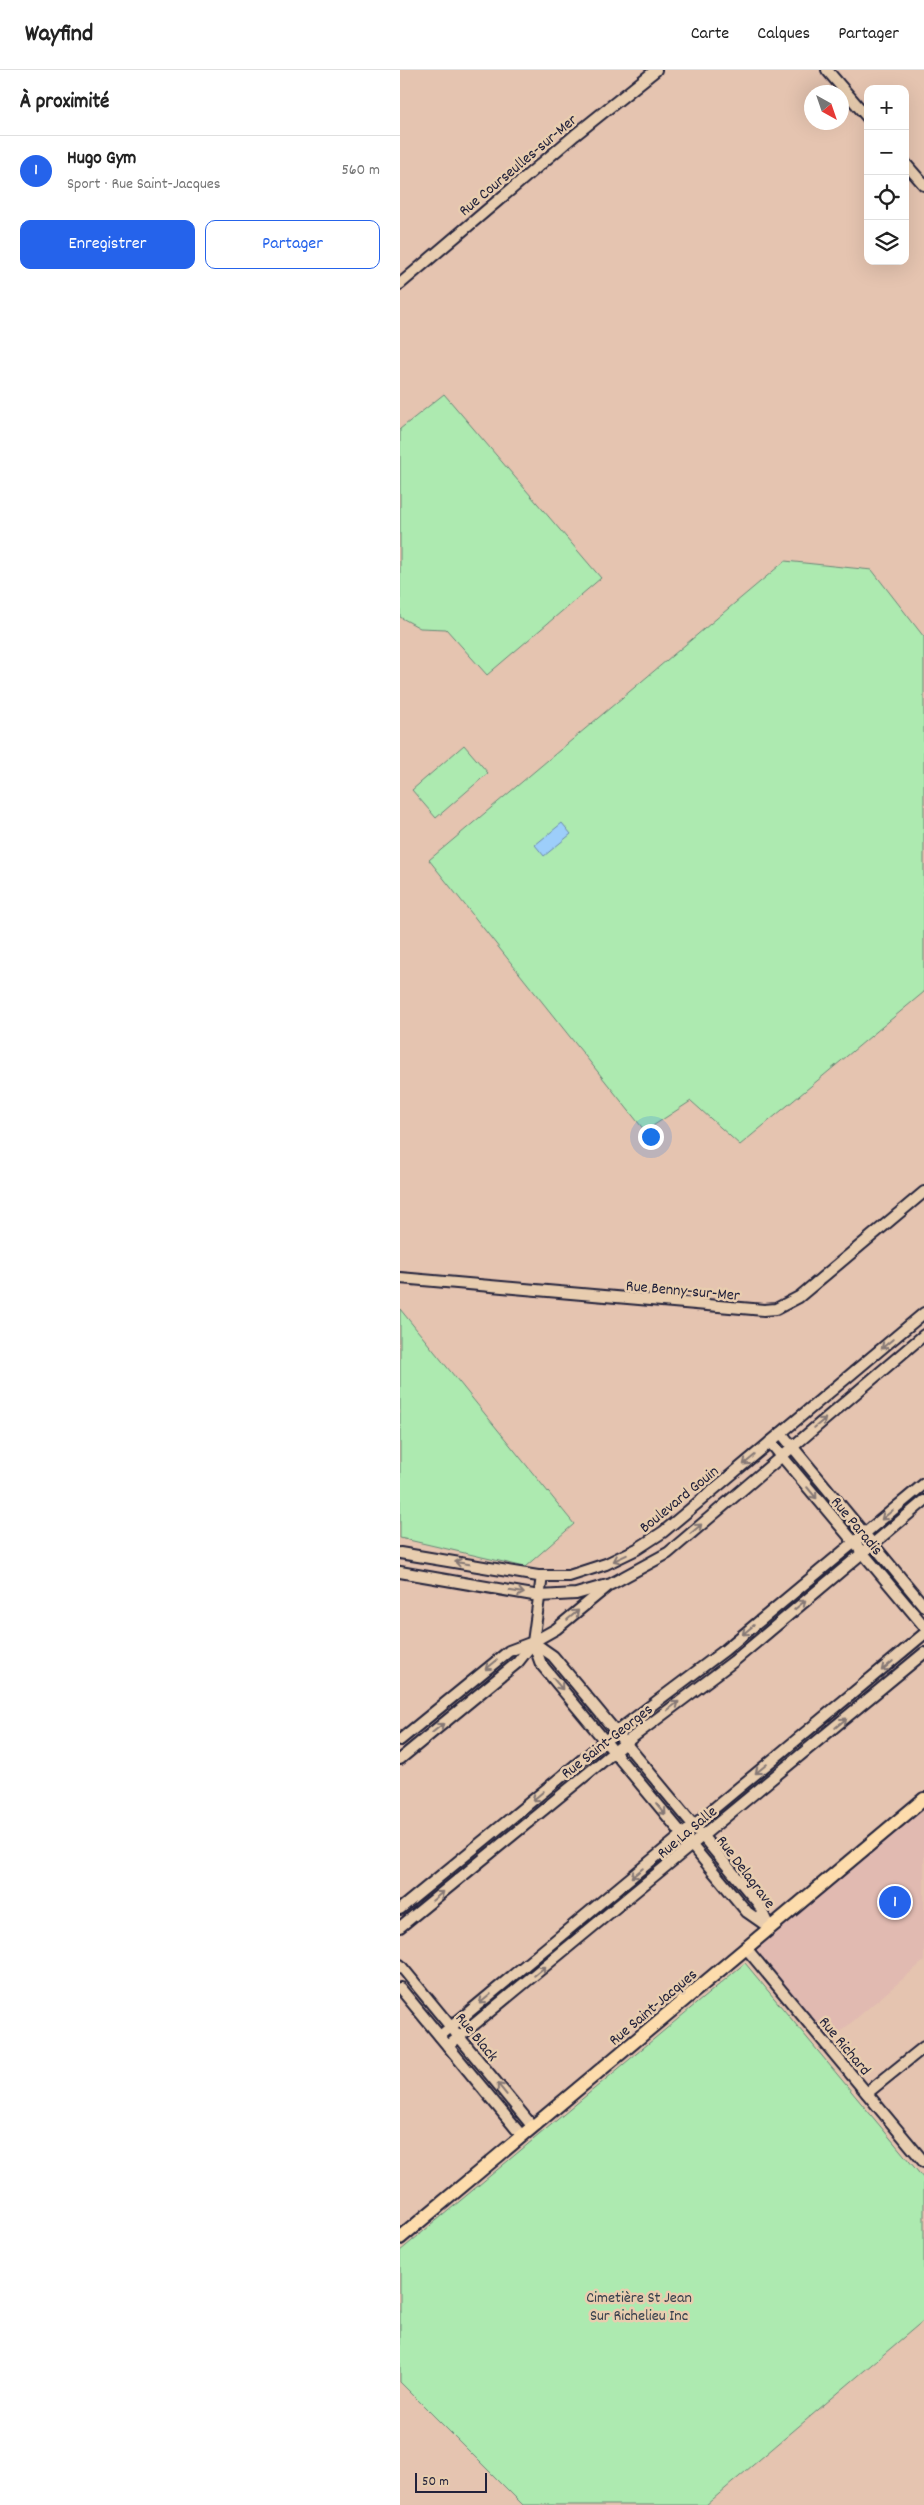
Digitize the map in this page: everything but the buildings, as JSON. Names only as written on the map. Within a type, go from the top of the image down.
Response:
[{"type":"main road","name":"Rue Saint-Jacques","points":[[400,2238],[924,1799]]},
{"type":"street","name":"Rue Courseulles-sur-Mer","points":[[400,284],[574,135],[656,70]]},
{"type":"street","points":[[827,70],[864,113]]},
{"type":"street","points":[[909,168],[924,185]]},
{"type":"street","name":"Rue Benny-sur-Mer","points":[[400,1278],[764,1310],[776,1309],[799,1297],[924,1192]]},
{"type":"street","name":"Boulevard Gouin","points":[[401,1554],[542,1576],[569,1576],[606,1564],[637,1549],[663,1532],[924,1313]]},
{"type":"street","name":"Boulevard Gouin","points":[[402,1574],[539,1596],[576,1594],[611,1584],[668,1553],[924,1334]]},
{"type":"street","name":"Rue Paradis","points":[[781,1433],[924,1606]]},
{"type":"street","name":"Rue Paradis","points":[[770,1442],[924,1626]]},
{"type":"street","name":"Rue Saint-Georges","points":[[400,1909],[616,1732],[725,1650],[924,1484]]},
{"type":"street","name":"Rue Saint-Georges","points":[[400,1927],[625,1743],[734,1661],[924,1501]]},
{"type":"street","points":[[663,1532],[675,1546]]},
{"type":"street","points":[[402,1574],[424,1557]]},
{"type":"street","name":"Rue Delagrave","points":[[542,1576],[533,1642],[541,1664],[746,1912],[770,1928]]},
{"type":"street","points":[[414,1747],[402,1738],[509,1651],[533,1642],[556,1629],[611,1584]]},
{"type":"street","name":"Rue La Salle","points":[[440,2036],[924,1634]]},
{"type":"street","points":[[400,1759],[518,1662],[533,1642]]},
{"type":"street","name":"Rue Delagrave","points":[[533,1642],[553,1656],[758,1903],[770,1928]]},
{"type":"street","points":[[725,1650],[734,1661]]},
{"type":"street","name":"Rue La Salle","points":[[448,2046],[924,1653]]},
{"type":"street","points":[[810,1730],[819,1741]]},
{"type":"street","points":[[492,1835],[500,1845]]},
{"type":"street","points":[[564,1932],[573,1944]]},
{"type":"street","name":"Rue Richard","points":[[746,1948],[924,2162]]},
{"type":"street","name":"Rue Black","points":[[400,1965],[533,2126]]},
{"type":"street","points":[[500,1986],[510,1996]]},
{"type":"street","name":"Rue Black","points":[[400,1988],[522,2136]]},
{"type":"street","points":[[867,2093],[924,2047]]},
{"type":"shaded area","points":[[924,1799],[924,1961],[826,2044],[746,1948]]},
{"type":"green space","points":[[444,394],[601,578],[487,675],[446,629],[420,628],[400,617],[400,429]]},
{"type":"green space","points":[[785,561],[872,570],[924,637],[924,992],[740,1145],[691,1101],[645,1131],[429,860]]},
{"type":"green space","points":[[464,745],[488,773],[436,818],[412,790]]},
{"type":"green space","points":[[400,1309],[574,1524],[525,1567],[400,1538]]},
{"type":"green space","name":"Cimetière St Jean Sur Richelieu Inc","points":[[745,1963],[924,2179],[924,2320],[706,2505],[523,2505],[400,2382],[400,2251]]},
{"type":"water","points":[[562,823],[571,834],[544,856],[535,845]]},
{"type":"place","name":"Hugo Gym","points":[[895,1902]]}]
